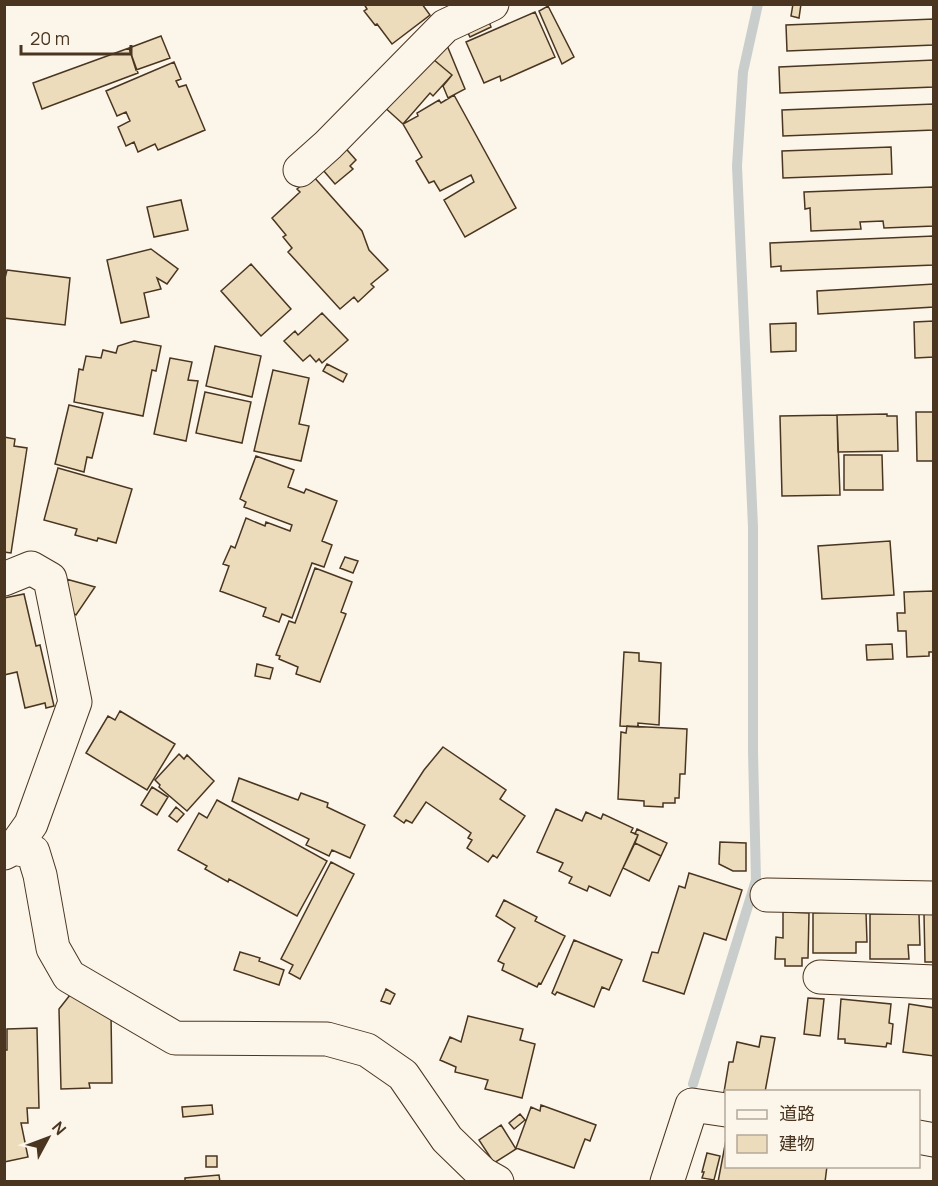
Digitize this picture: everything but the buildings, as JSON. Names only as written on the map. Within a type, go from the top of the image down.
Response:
[{"type":"street","points":[[300,170],[328,145],[445,26],[492,4]]},
{"type":"street","points":[[4,579],[30,568],[50,579],[75,702],[31,824],[9,850]]},
{"type":"street","points":[[9,850],[33,852],[40,875],[53,948],[69,976],[175,1038],[327,1038],[367,1050],[404,1075],[447,1139],[483,1174],[496,1182]]},
{"type":"street","points":[[767,895],[933,898]]},
{"type":"street","points":[[820,977],[933,982]]},
{"type":"street","points":[[668,1182],[692,1105],[725,1110]]},
{"type":"waterway","points":[[693,1084],[756,880],[753,752],[753,527],[737,166],[743,72],[758,4]]}]
